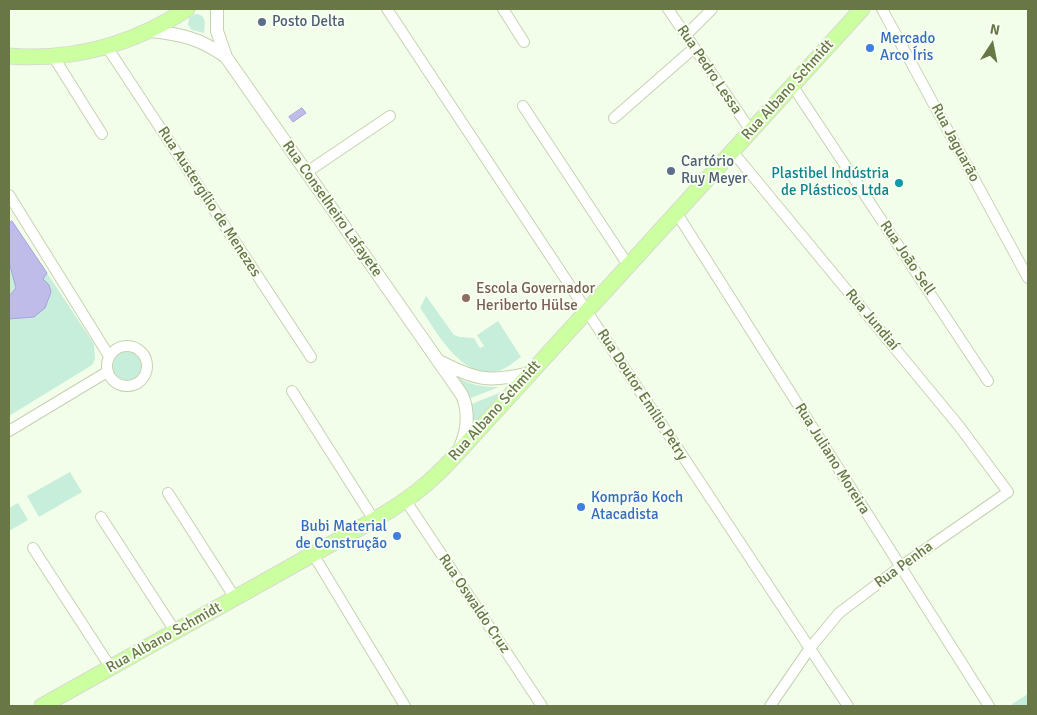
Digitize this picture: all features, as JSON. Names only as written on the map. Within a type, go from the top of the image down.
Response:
[{"type":"main road","points":[[9,56],[53,56],[107,47],[150,31],[187,9]]},
{"type":"main road","name":"Rua Albano Schmidt","points":[[42,706],[60,700],[175,631],[406,502],[429,483],[862,9]]},
{"type":"street","name":"Rua Conselheiro Lafayete","points":[[217,9],[217,31],[226,57],[457,386],[465,403],[467,416],[467,431],[459,451]]},
{"type":"street","name":"Rua Doutor Emílio Petry","points":[[387,9],[848,706]]},
{"type":"street","points":[[504,9],[524,42]]},
{"type":"street","name":"Rua Pedro Lessa","points":[[668,9],[751,131]]},
{"type":"street","points":[[686,36],[712,9]]},
{"type":"street","name":"Rua Jaguarão","points":[[882,9],[1028,278]]},
{"type":"street","name":"Rua Conselheiro Lafayete","points":[[150,31],[191,37],[214,48],[226,57]]},
{"type":"street","name":"Rua Austergílio de Menezes","points":[[107,47],[311,357]]},
{"type":"street","points":[[614,118],[694,48]]},
{"type":"street","points":[[53,56],[102,134]]},
{"type":"street","name":"Rua João Sell","points":[[792,86],[988,381]]},
{"type":"street","points":[[523,106],[628,265]]},
{"type":"street","points":[[307,172],[390,116]]},
{"type":"street","name":"Rua Jundiaí","points":[[732,151],[953,419],[1008,492]]},
{"type":"street","points":[[9,195],[109,356]]},
{"type":"street","name":"Rua Juliano Moreira","points":[[676,212],[989,706]]},
{"type":"street","points":[[120,347],[134,347],[144,356],[147,362],[145,376],[141,382],[128,387],[115,383],[107,372],[106,366],[109,356],[120,347]]},
{"type":"street","name":"Rua Conselheiro Lafayete","points":[[439,361],[463,374],[482,379],[503,379],[530,373]]},
{"type":"street","points":[[9,431],[107,372]]},
{"type":"street","points":[[292,391],[374,520]]},
{"type":"street","name":"Rua Penha","points":[[770,706],[810,648],[839,614],[900,567],[1008,492]]},
{"type":"street","points":[[168,493],[235,598]]},
{"type":"street","name":"Rua Oswaldo Cruz","points":[[406,502],[542,706]]},
{"type":"street","points":[[101,517],[175,631]]},
{"type":"street","points":[[33,548],[111,668]]},
{"type":"street","points":[[313,554],[405,706]]},
{"type":"green space","points":[[199,14],[203,18],[205,23],[204,33],[192,30],[188,25],[189,18]]},
{"type":"green space","points":[[9,262],[16,288],[9,296]]},
{"type":"green space","points":[[47,273],[94,344],[95,359],[92,365],[9,416],[9,319],[34,317],[49,285],[42,279]]},
{"type":"green space","points":[[426,296],[454,335],[474,338],[480,348],[484,346],[477,335],[498,321],[521,357],[498,371],[485,372],[473,368],[462,361],[442,341],[420,308]]},
{"type":"green space","points":[[127,350],[134,351],[139,355],[143,360],[143,374],[139,379],[134,383],[127,384],[120,383],[115,379],[111,374],[110,367],[111,360],[115,355],[120,351]]},
{"type":"green space","points":[[454,375],[475,385],[499,387],[468,399]]},
{"type":"green space","points":[[506,391],[471,431],[469,405]]},
{"type":"green space","points":[[70,472],[82,492],[39,517],[27,496]]},
{"type":"green space","points":[[18,503],[28,520],[9,531],[9,508]]},
{"type":"green space","points":[[1028,694],[1028,706],[1013,706],[1012,704]]},
{"type":"water","points":[[302,108],[306,113],[293,122],[289,117]]},
{"type":"water","points":[[12,221],[47,273],[43,279],[49,285],[51,292],[45,308],[34,317],[9,319],[9,296],[16,288],[9,262],[9,223]]},
{"type":"place","name":"Posto Delta","points":[[262,22]]},
{"type":"place","name":"Mercado Arco Íris","points":[[870,48]]},
{"type":"place","name":"Cartório Ruy Meyer","points":[[671,171]]},
{"type":"place","name":"Plastibel Indústria de Plásticos Ltda","points":[[899,183]]},
{"type":"place","name":"Escola Governador Heriberto Hülse","points":[[466,298]]},
{"type":"place","name":"Komprão Koch Atacadista","points":[[581,507]]},
{"type":"place","name":"Bubi Material de Construção","points":[[397,536]]}]
